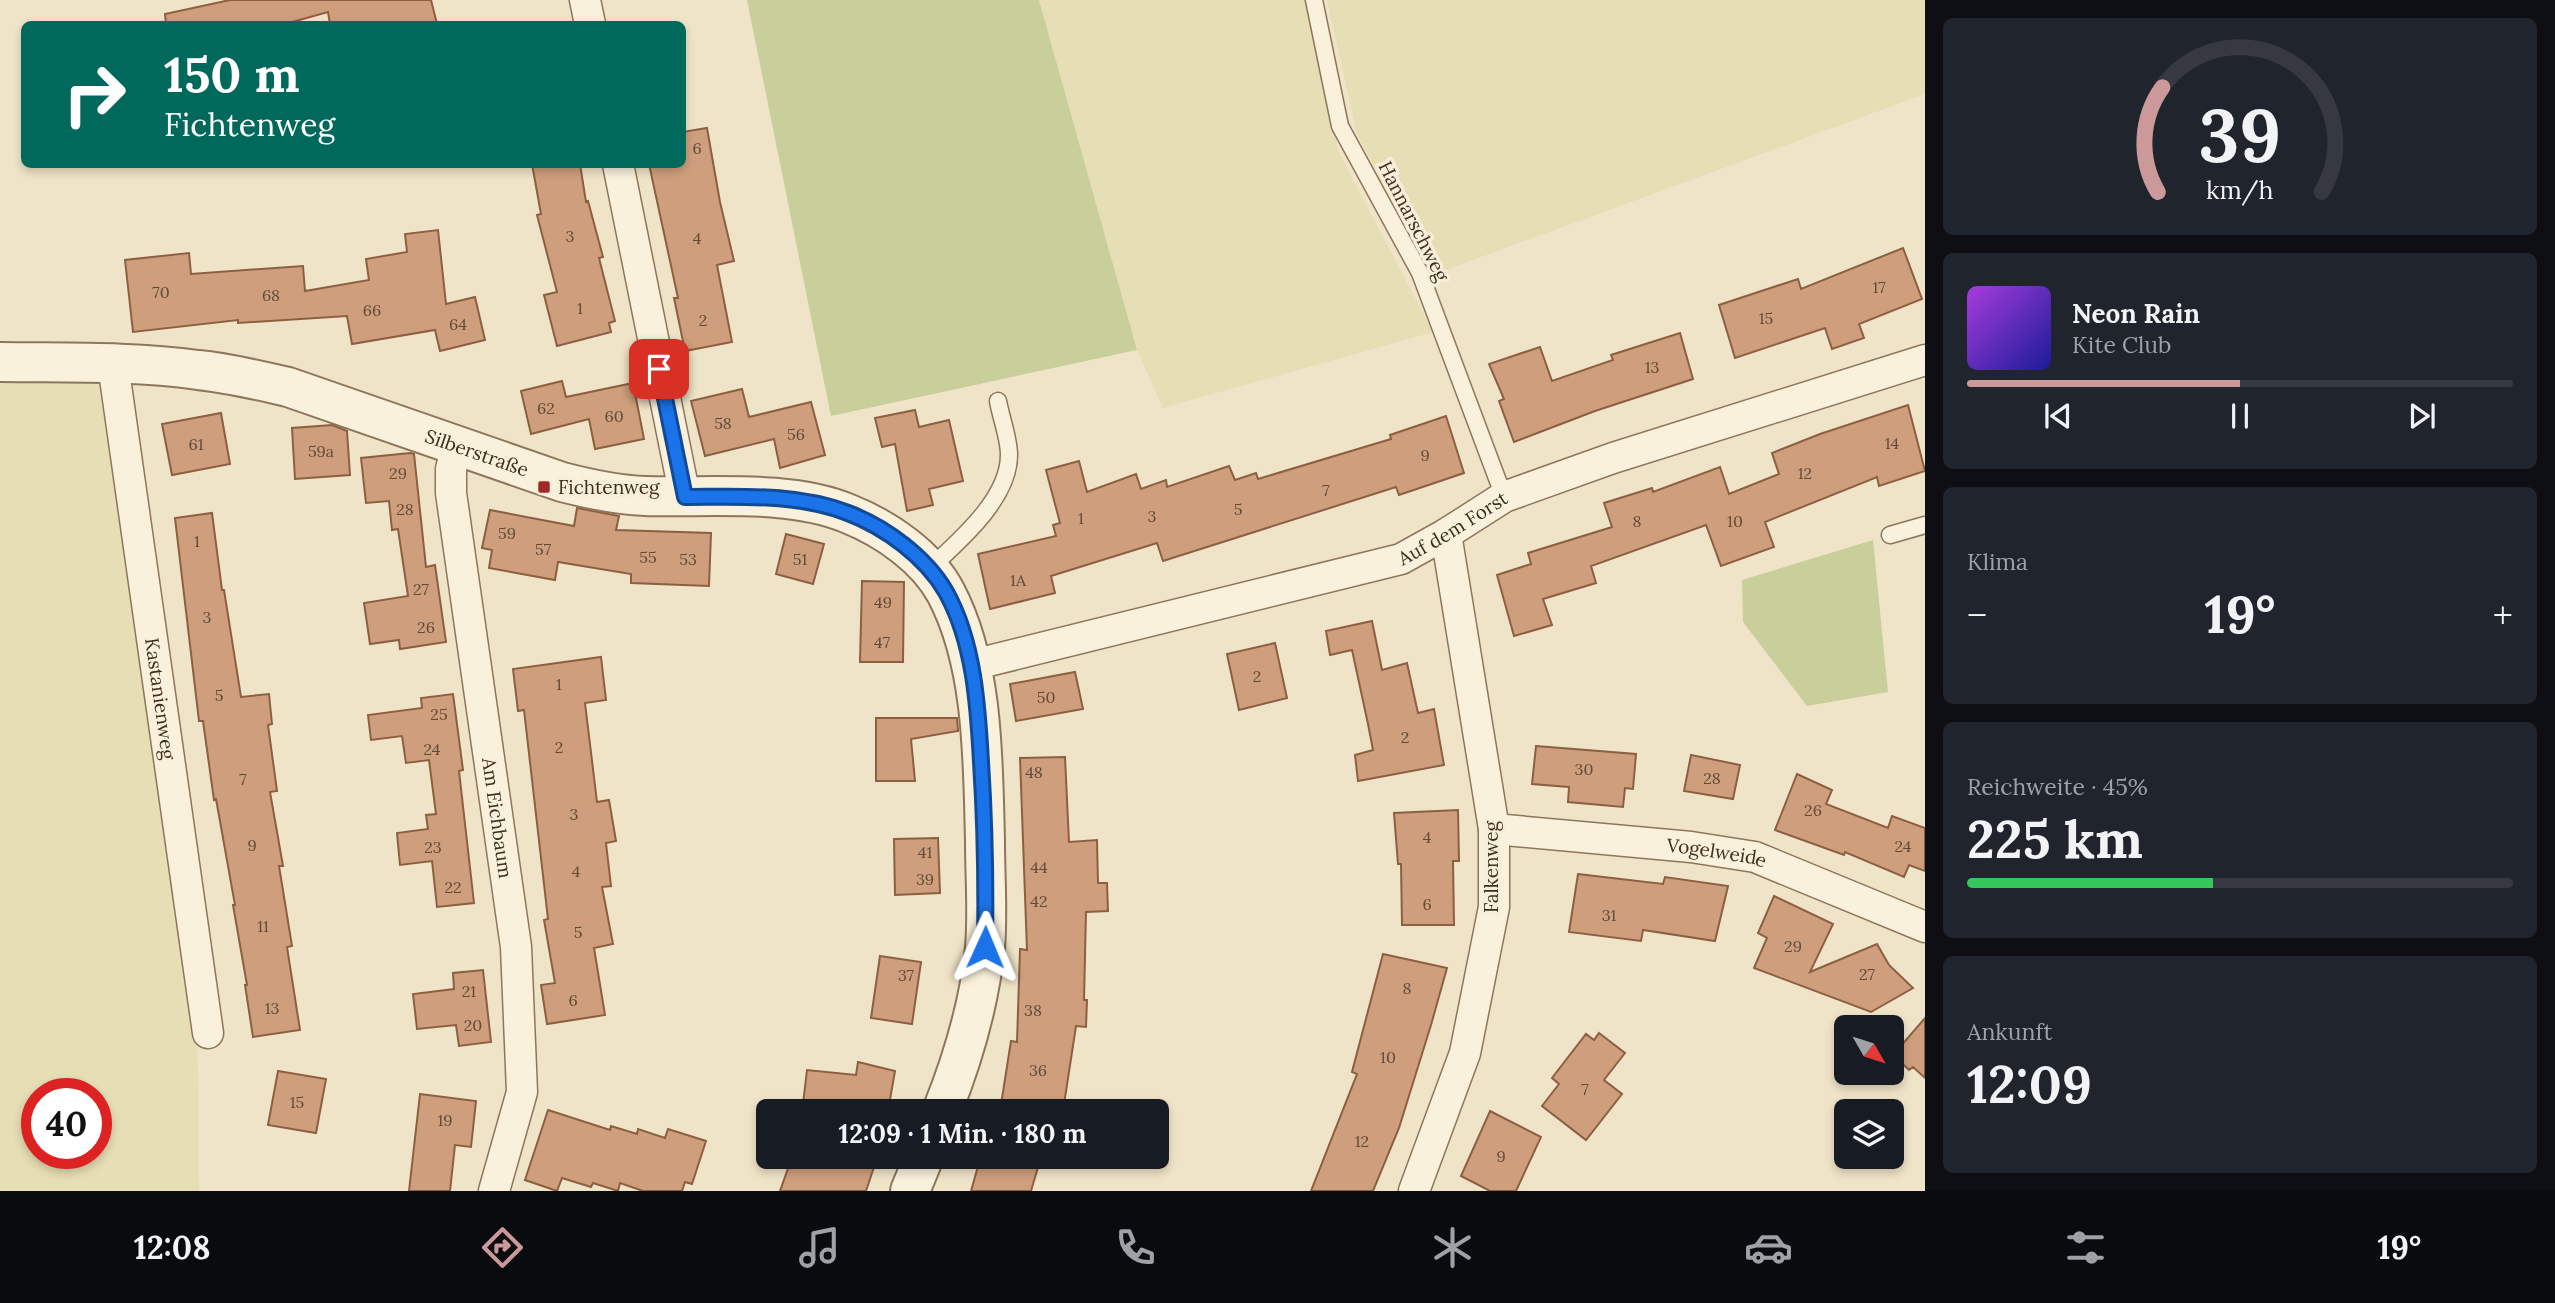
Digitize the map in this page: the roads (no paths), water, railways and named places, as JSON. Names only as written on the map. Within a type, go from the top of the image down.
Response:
[{"type":"street","points":[[585,0],[589,21]]},
{"type":"street","points":[[619,168],[685,497]]},
{"type":"street","name":"Auf dem Forst","points":[[972,665],[1401,559],[1504,497],[1613,457],[1925,360]]},
{"type":"street","name":"Silberstraße","points":[[0,362],[197,369],[288,387],[562,482],[598,491],[642,496],[780,499],[816,504],[848,513],[880,529],[929,569],[946,593],[972,665],[979,725],[984,799],[985,947],[966,1046],[946,1099]]},
{"type":"street","name":"Kastanienweg","points":[[113,364],[208,1034]]},
{"type":"street","name":"Am Eichbaum","points":[[457,444],[451,493],[516,947],[522,1092],[494,1191]]},
{"type":"street","name":"Falkenweg","points":[[1414,1191],[1465,1054],[1494,907],[1494,829],[1446,534]]},
{"type":"street","name":"Vogelweide","points":[[1494,829],[1691,847],[1755,857],[1925,927]]},
{"type":"street","points":[[910,1191],[919,1169]]},
{"type":"lane","name":"Hannarschweg","points":[[1314,0],[1340,126],[1420,273],[1504,497]]},
{"type":"lane","points":[[929,569],[976,525],[1001,488],[1009,455],[998,401]]},
{"type":"lane","points":[[1890,535],[1925,525]]},
{"type":"place","name":"Fichtenweg","points":[[544,487]]}]
